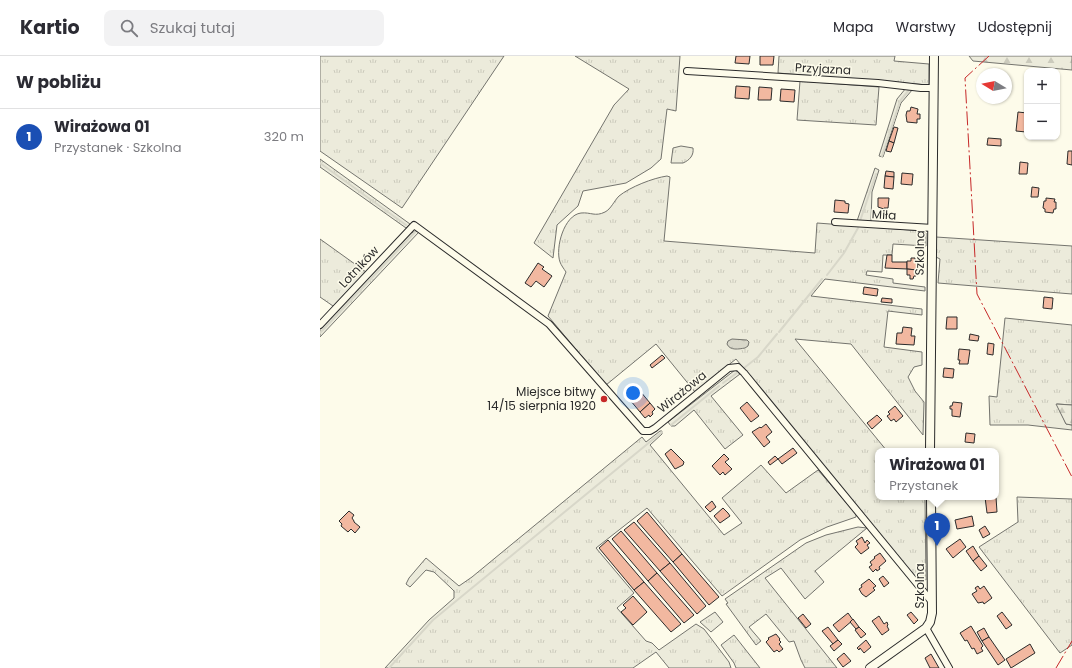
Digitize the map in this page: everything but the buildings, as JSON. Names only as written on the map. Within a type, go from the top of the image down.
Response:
[{"type":"street","name":"Szkolna","points":[[930,448],[934,56]]},
{"type":"street","name":"Przyjazna","points":[[687,71],[865,82],[934,88]]},
{"type":"street","name":"Miła","points":[[835,222],[932,228]]},
{"type":"street","name":"Lotników","points":[[320,325],[414,225]]},
{"type":"street","name":"Wirażowa","points":[[414,225],[549,324],[643,431],[650,431],[655,428],[729,368],[738,367],[932,602]]},
{"type":"street","name":"Szkolna","points":[[926,628],[930,622],[932,602],[931,500]]},
{"type":"street","points":[[870,668],[926,628],[949,668]]},
{"type":"green space","points":[[320,56],[504,56],[402,208],[320,151]]},
{"type":"green space","points":[[575,56],[680,56],[676,111],[667,109],[661,159],[651,168],[626,183],[583,191],[578,206],[557,225],[553,258],[534,243],[614,105],[629,89]]},
{"type":"green space","points":[[779,56],[895,56],[894,61],[929,64],[929,85],[778,73]]},
{"type":"green space","points":[[969,56],[1072,56],[1072,70],[1060,68],[973,61]]},
{"type":"green space","points":[[800,81],[879,87],[876,125],[797,120]]},
{"type":"green space","points":[[906,88],[913,89],[901,103],[883,157],[879,156],[897,99]]},
{"type":"green space","points":[[681,146],[693,148],[691,157],[683,163],[671,163],[673,148]]},
{"type":"green space","points":[[320,159],[410,224],[406,228],[320,167]]},
{"type":"green space","points":[[875,168],[879,170],[872,192],[871,221],[857,221]]},
{"type":"green space","points":[[661,177],[670,177],[664,241],[815,253],[817,223],[923,231],[926,233],[926,246],[893,244],[892,255],[883,255],[882,272],[867,271],[866,275],[893,279],[893,283],[925,287],[925,291],[825,279],[811,296],[922,309],[922,315],[888,311],[884,347],[922,352],[922,365],[914,367],[908,377],[915,391],[924,402],[923,435],[851,344],[795,339],[885,448],[875,448],[875,500],[925,500],[926,580],[916,579],[736,359],[695,392],[656,344],[606,385],[548,316],[566,272],[560,262],[559,249],[562,233],[570,220],[575,215],[581,213],[596,214],[605,212],[619,196],[629,189]]},
{"type":"green space","points":[[416,231],[419,232],[320,337],[320,328],[411,233]]},
{"type":"green space","points":[[936,237],[1072,246],[1072,294],[938,283],[940,259],[936,257]]},
{"type":"green space","points":[[320,239],[366,272],[333,306],[320,297]]},
{"type":"green space","points":[[1005,318],[1072,325],[1072,405],[1057,404],[1066,424],[1072,425],[1072,430],[1028,425],[990,425],[989,396],[997,397]]},
{"type":"green space","points":[[735,370],[740,374],[711,396],[743,435],[725,449],[694,410],[675,426],[671,426],[668,422]]},
{"type":"green space","points":[[1056,404],[1072,405],[1072,425],[1066,424]]},
{"type":"green space","points":[[662,431],[662,434],[650,445],[724,535],[742,523],[722,498],[761,465],[786,493],[818,470],[856,514],[856,517],[827,527],[800,540],[722,596],[647,508],[596,548],[634,593],[617,608],[646,641],[652,643],[659,650],[696,624],[704,629],[729,662],[731,668],[669,668],[656,652],[633,668],[385,668],[429,620],[454,598],[454,591],[434,572],[426,570],[410,587],[406,584],[409,578],[426,558],[459,586],[472,577],[642,437],[646,442]]},
{"type":"green space","points":[[1017,497],[1072,499],[1072,645],[1060,653],[979,547],[1018,522]]},
{"type":"green space","points":[[858,527],[867,528],[815,571],[824,582],[805,599],[781,568],[765,578],[837,668],[805,668],[794,641],[789,642],[766,614],[749,627],[761,641],[756,645],[726,604],[728,603],[725,599],[806,543],[826,535]]},
{"type":"green space","points":[[715,612],[723,622],[711,632],[700,622]]},
{"type":"green space","points":[[734,635],[760,668],[736,668],[721,645]]},
{"type":"water","points":[[732,339],[747,340],[749,342],[748,346],[740,349],[730,348],[727,344],[728,341]]},
{"type":"waterway","points":[[882,156],[900,101],[909,90]]},
{"type":"waterway","points":[[320,163],[406,225]]},
{"type":"waterway","points":[[860,221],[876,174]]},
{"type":"waterway","points":[[827,275],[844,253],[858,228]]},
{"type":"waterway","points":[[320,333],[415,232]]},
{"type":"waterway","points":[[779,332],[822,279]]},
{"type":"waterway","points":[[744,368],[758,357],[777,334]]},
{"type":"waterway","points":[[723,383],[738,372]]},
{"type":"waterway","points":[[671,425],[719,386]]},
{"type":"waterway","points":[[389,668],[433,620],[662,432]]},
{"type":"power","points":[[989,56],[965,78],[977,294],[1072,477]]},
{"type":"power","points":[[1056,668],[1072,641]]},
{"type":"place","name":"Miejsce bitwy 14/15 sierpnia 1920","points":[[604,399]]},
{"type":"place","name":"Wirażowa 01","points":[[937,546]]}]
